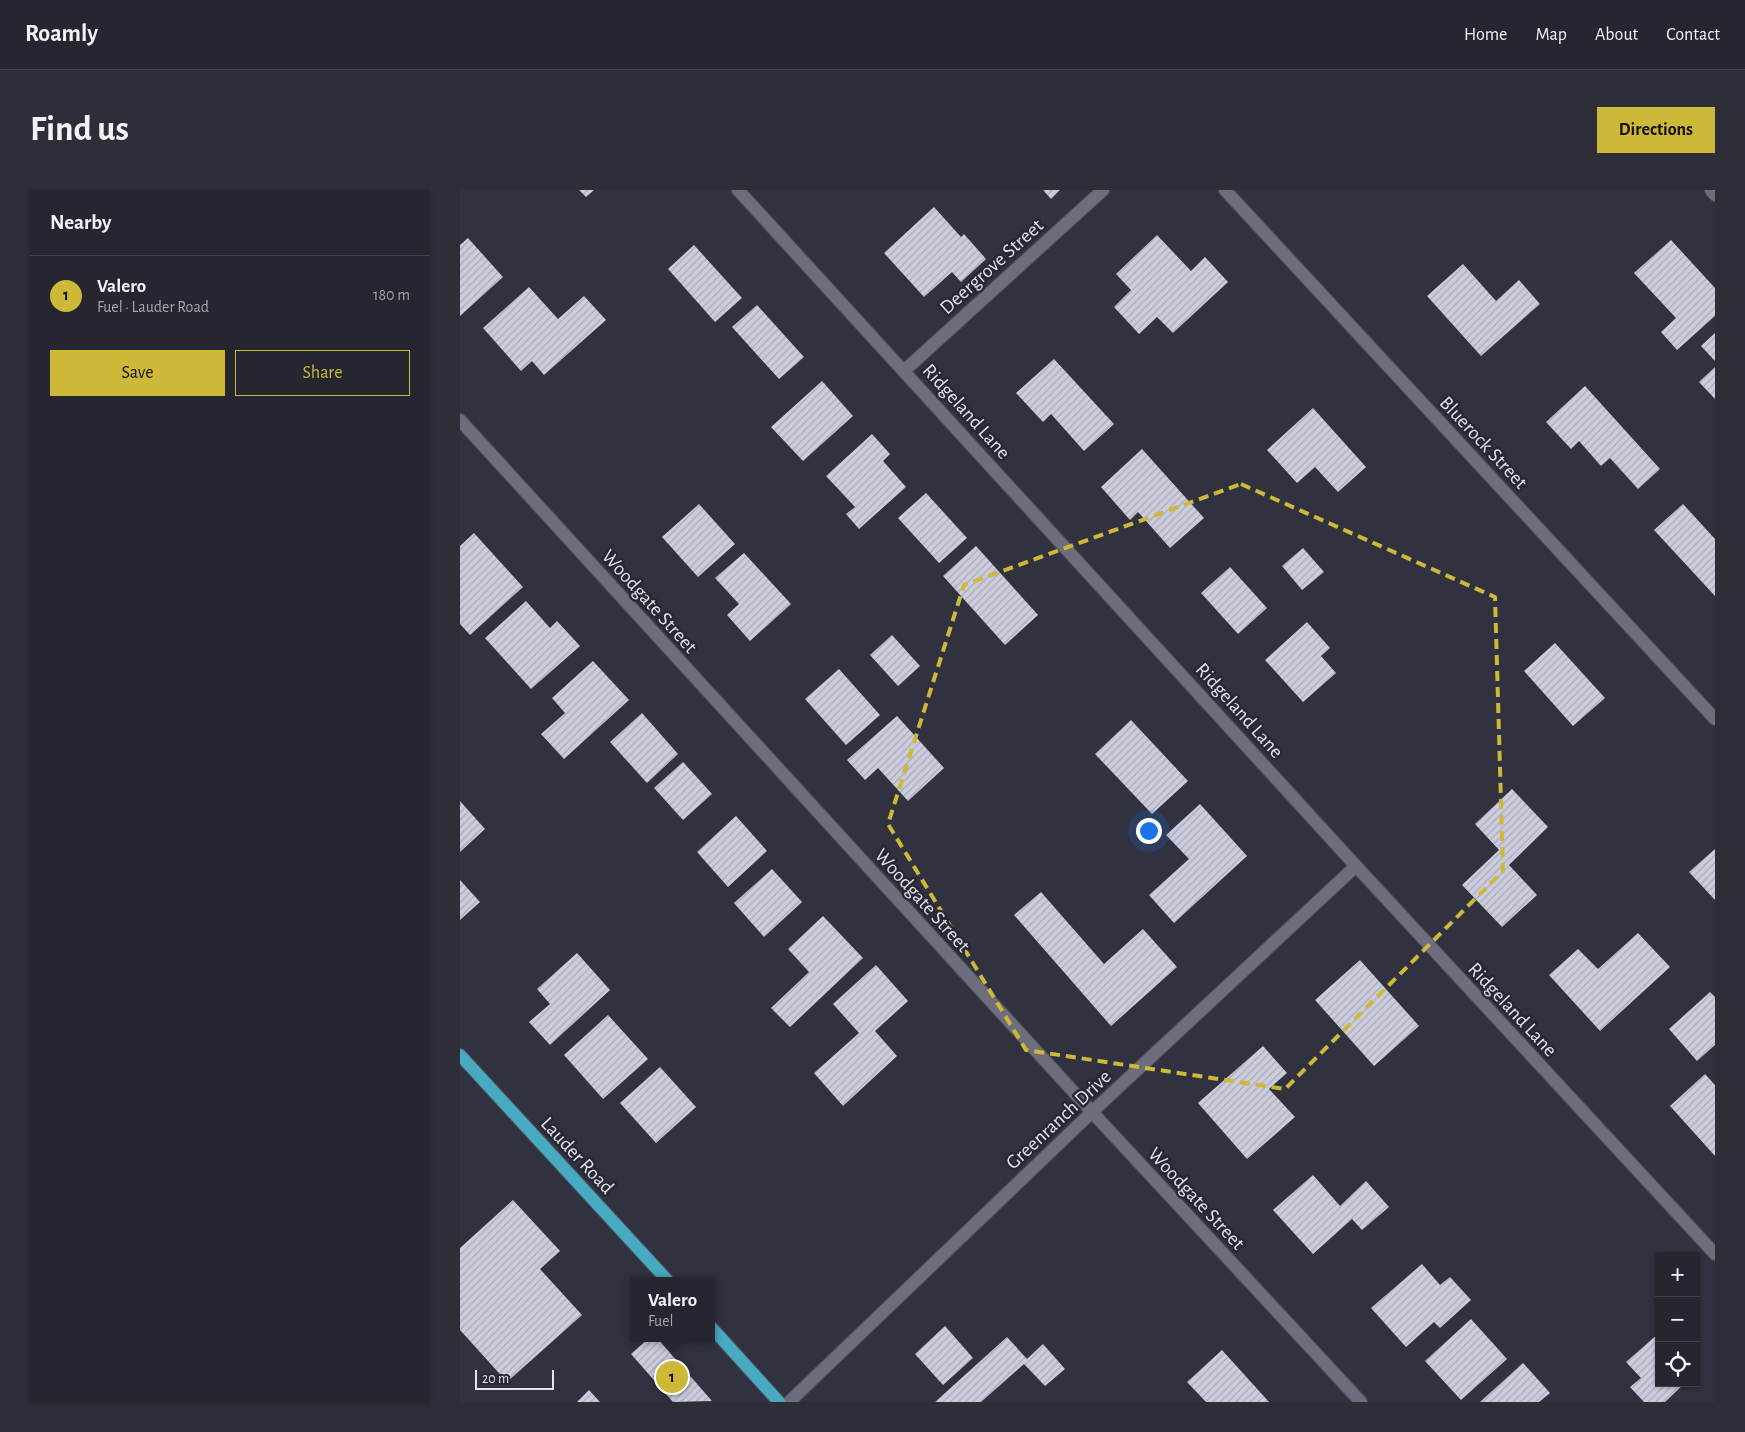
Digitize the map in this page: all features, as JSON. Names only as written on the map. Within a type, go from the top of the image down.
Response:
[{"type":"main road","name":"Lauder Road","points":[[460,1055],[664,1277]]},
{"type":"main road","points":[[715,1331],[779,1402]]},
{"type":"street","name":"Ridgeland Lane","points":[[738,190],[905,370],[1356,866],[1715,1254]]},
{"type":"street","name":"Deergrove Street","points":[[905,370],[1103,190]]},
{"type":"street","name":"Bluerock Street","points":[[1225,190],[1715,719]]},
{"type":"street","points":[[1711,190],[1715,195]]},
{"type":"street","name":"Woodgate Street","points":[[460,420],[1092,1112],[1361,1402]]},
{"type":"street","name":"Greenranch Drive","points":[[789,1402],[1092,1112],[1356,866]]},
{"type":"highlighted area","points":[[1241,484],[1495,597],[1503,871],[1285,1089],[1026,1050],[888,824],[964,585]]},
{"type":"building","points":[[579,190],[594,190],[586,197]]},
{"type":"building","points":[[1043,190],[1060,190],[1051,199]]},
{"type":"building","points":[[934,207],[961,237],[964,234],[986,259],[961,282],[952,272],[924,297],[884,253]]},
{"type":"building","points":[[1157,235],[1191,271],[1205,257],[1228,282],[1173,333],[1157,317],[1139,334],[1114,307],[1131,290],[1116,274]]},
{"type":"building","points":[[468,238],[503,277],[460,316],[460,245]]},
{"type":"building","points":[[1671,240],[1715,288],[1715,316],[1677,350],[1661,332],[1676,318],[1634,273]]},
{"type":"building","points":[[694,245],[742,298],[715,322],[668,269]]},
{"type":"building","points":[[1463,264],[1496,301],[1519,280],[1540,304],[1481,356],[1427,296]]},
{"type":"building","points":[[529,287],[558,319],[584,296],[606,320],[544,375],[532,361],[521,371],[483,328]]},
{"type":"building","points":[[757,305],[804,357],[779,379],[732,327]]},
{"type":"building","points":[[1715,333],[1715,361],[1701,346]]},
{"type":"building","points":[[1054,359],[1114,424],[1084,451],[1051,414],[1043,422],[1016,393]]},
{"type":"building","points":[[1715,367],[1715,399],[1699,382]]},
{"type":"building","points":[[822,381],[853,416],[803,461],[771,427]]},
{"type":"building","points":[[1585,386],[1660,469],[1638,489],[1610,458],[1601,466],[1579,441],[1571,449],[1546,422]]},
{"type":"building","points":[[1313,408],[1366,467],[1338,492],[1315,467],[1297,483],[1267,450]]},
{"type":"building","points":[[872,434],[890,454],[883,461],[906,487],[859,529],[846,514],[855,507],[826,476]]},
{"type":"building","points":[[1142,449],[1204,518],[1170,548],[1138,512],[1130,520],[1101,487]]},
{"type":"building","points":[[926,493],[967,538],[939,563],[898,518]]},
{"type":"building","points":[[699,504],[735,544],[698,577],[662,537]]},
{"type":"building","points":[[1683,504],[1715,539],[1715,596],[1654,530]]},
{"type":"building","points":[[474,533],[523,587],[470,635],[460,624],[460,546]]},
{"type":"building","points":[[976,546],[1038,615],[1005,645],[943,576]]},
{"type":"building","points":[[1303,548],[1324,572],[1302,590],[1282,566]]},
{"type":"building","points":[[744,553],[791,604],[750,641],[727,615],[739,604],[715,578]]},
{"type":"building","points":[[1230,567],[1267,608],[1238,634],[1201,593]]},
{"type":"building","points":[[526,601],[550,628],[557,621],[580,646],[531,689],[485,638]]},
{"type":"building","points":[[1307,622],[1330,648],[1321,656],[1336,673],[1303,702],[1265,660]]},
{"type":"building","points":[[892,635],[920,666],[898,686],[870,655]]},
{"type":"building","points":[[1555,643],[1605,698],[1573,726],[1524,671]]},
{"type":"building","points":[[593,661],[629,700],[564,759],[541,734],[565,713],[552,698]]},
{"type":"building","points":[[839,669],[880,715],[846,745],[805,699]]},
{"type":"building","points":[[642,713],[678,754],[647,783],[610,742]]},
{"type":"building","points":[[897,716],[944,768],[908,801],[878,768],[865,780],[847,760]]},
{"type":"building","points":[[1131,720],[1188,781],[1152,814],[1095,754]]},
{"type":"building","points":[[683,762],[712,794],[683,820],[654,788]]},
{"type":"building","points":[[1512,789],[1548,827],[1509,865],[1537,895],[1502,927],[1462,885],[1499,850],[1475,824]]},
{"type":"building","points":[[460,801],[485,829],[460,852]]},
{"type":"building","points":[[1200,804],[1247,856],[1174,923],[1149,895],[1189,859],[1166,835]]},
{"type":"building","points":[[736,816],[767,851],[728,887],[697,852]]},
{"type":"building","points":[[1715,849],[1715,900],[1689,872]]},
{"type":"building","points":[[772,869],[802,902],[764,937],[734,903]]},
{"type":"building","points":[[460,880],[480,902],[460,920]]},
{"type":"building","points":[[1041,892],[1104,964],[1143,929],[1177,967],[1111,1026],[1014,915]]},
{"type":"building","points":[[823,916],[863,958],[790,1027],[771,1008],[809,972],[788,949]]},
{"type":"building","points":[[1638,933],[1670,967],[1600,1031],[1549,975],[1578,949],[1598,969]]},
{"type":"building","points":[[577,953],[610,990],[550,1045],[529,1022],[550,1004],[537,989]]},
{"type":"building","points":[[1360,960],[1419,1026],[1374,1066],[1315,1000]]},
{"type":"building","points":[[876,965],[908,1001],[875,1031],[897,1056],[843,1106],[814,1073],[859,1033],[833,1004]]},
{"type":"building","points":[[1710,992],[1715,997],[1715,1045],[1697,1061],[1669,1029]]},
{"type":"building","points":[[608,1015],[648,1059],[603,1099],[564,1055]]},
{"type":"building","points":[[1263,1046],[1287,1073],[1269,1089],[1295,1117],[1247,1159],[1198,1103]]},
{"type":"building","points":[[660,1067],[696,1107],[656,1143],[620,1103]]},
{"type":"building","points":[[1705,1074],[1715,1085],[1715,1156],[1670,1106]]},
{"type":"building","points":[[1313,1175],[1340,1206],[1366,1181],[1389,1207],[1362,1230],[1352,1219],[1313,1254],[1273,1210]]},
{"type":"building","points":[[513,1200],[560,1251],[540,1269],[582,1315],[507,1382],[460,1330],[460,1248]]},
{"type":"building","points":[[1422,1264],[1440,1285],[1450,1277],[1471,1300],[1440,1328],[1434,1322],[1406,1347],[1371,1308]]},
{"type":"building","points":[[1471,1319],[1507,1359],[1461,1400],[1425,1361]]},
{"type":"building","points":[[945,1326],[973,1358],[943,1385],[915,1354]]},
{"type":"building","points":[[1007,1337],[1027,1359],[1043,1344],[1065,1369],[1045,1386],[1024,1364],[981,1402],[935,1402]]},
{"type":"building","points":[[1655,1337],[1655,1387],[1681,1387],[1665,1402],[1644,1402],[1630,1387],[1641,1378],[1626,1362]]},
{"type":"building","points":[[644,1342],[660,1342],[712,1401],[673,1402],[631,1354]]},
{"type":"building","points":[[1222,1350],[1269,1402],[1206,1402],[1187,1382]]},
{"type":"building","points":[[1523,1363],[1550,1393],[1539,1402],[1480,1402]]},
{"type":"building","points":[[589,1390],[600,1402],[577,1402]]},
{"type":"place","name":"Valero","points":[[672,1377]]}]
